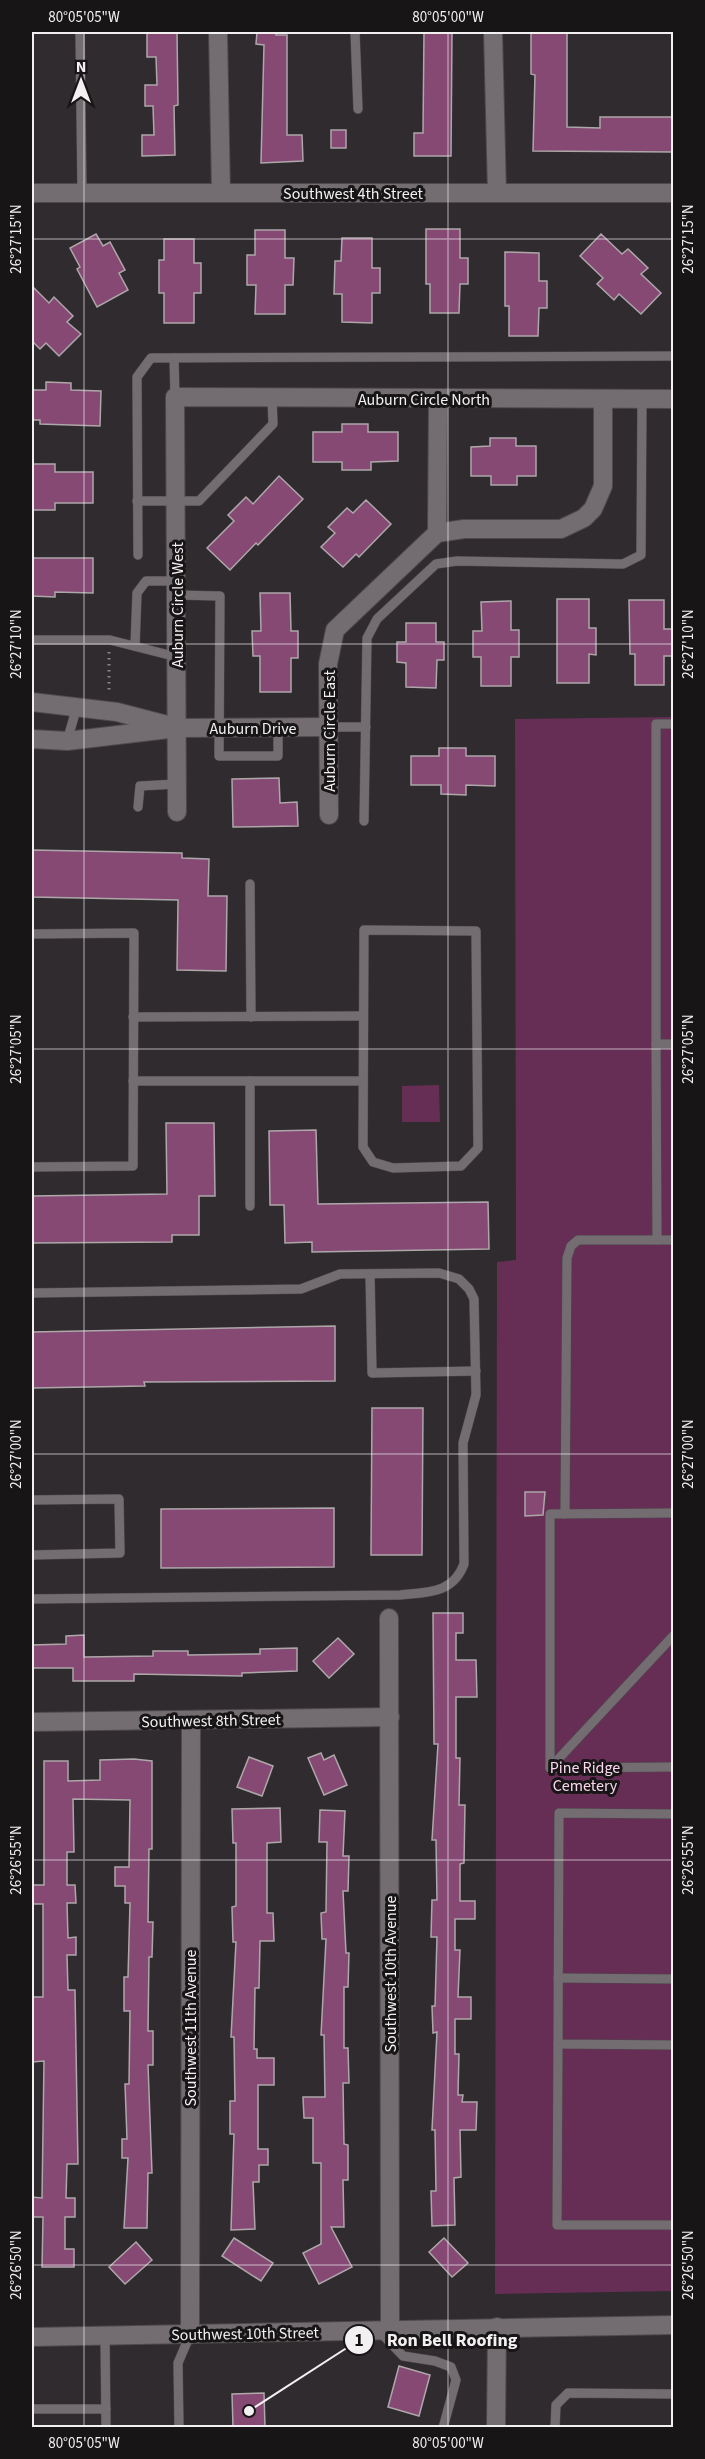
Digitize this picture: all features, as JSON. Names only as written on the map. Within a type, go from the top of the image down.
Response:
[{"type":"street","points":[[218,32],[221,194]]},
{"type":"street","points":[[493,32],[496,193]]},
{"type":"street","name":"Southwest 4th Street","points":[[32,193],[674,193]]},
{"type":"street","name":"Auburn Circle North","points":[[175,397],[674,399]]},
{"type":"street","name":"Auburn Circle West","points":[[175,397],[177,812]]},
{"type":"street","points":[[438,399],[437,533],[464,529],[561,529],[584,518],[596,503],[603,486],[603,399]]},
{"type":"street","name":"Auburn Circle East","points":[[329,815],[328,664],[335,630],[437,533]]},
{"type":"street","name":"Auburn Drive","points":[[32,702],[71,704],[117,712],[177,728]]},
{"type":"street","name":"Auburn Drive","points":[[32,739],[67,741],[177,728],[329,727]]},
{"type":"street","name":"Southwest 10th Avenue","points":[[385,2330],[389,1618]]},
{"type":"street","name":"Southwest 8th Street","points":[[32,1722],[390,1717]]},
{"type":"street","name":"Southwest 11th Avenue","points":[[190,2335],[191,1720]]},
{"type":"street","name":"Southwest 10th Street","points":[[32,2337],[674,2325]]},
{"type":"street","points":[[496,2427],[497,2327]]},
{"type":"lane","points":[[80,32],[82,193]]},
{"type":"lane","points":[[355,32],[358,109]]},
{"type":"lane","points":[[138,555],[137,378],[151,358],[674,356]]},
{"type":"lane","points":[[174,358],[175,397]]},
{"type":"lane","points":[[137,501],[199,501],[273,424],[272,398]]},
{"type":"lane","points":[[364,821],[367,638],[377,619],[436,564],[457,561],[623,564],[641,555],[642,399]]},
{"type":"lane","points":[[135,646],[137,593],[146,581],[220,596],[219,756],[278,756],[278,728]]},
{"type":"lane","points":[[32,640],[110,640],[177,657]]},
{"type":"lane","points":[[67,741],[74,717],[71,704]]},
{"type":"lane","points":[[657,1240],[656,724],[674,724]]},
{"type":"lane","points":[[329,727],[366,727]]},
{"type":"lane","points":[[138,807],[140,786],[177,784]]},
{"type":"lane","points":[[250,884],[250,1017]]},
{"type":"lane","points":[[364,930],[476,931],[478,1148],[461,1166],[393,1168],[373,1162],[363,1147],[361,1081],[364,930]]},
{"type":"lane","points":[[32,934],[134,933],[133,1166],[32,1167]]},
{"type":"lane","points":[[134,1017],[362,1016]]},
{"type":"lane","points":[[656,1044],[674,1044]]},
{"type":"lane","points":[[133,1081],[361,1081]]},
{"type":"lane","points":[[250,1081],[250,1206]]},
{"type":"lane","points":[[565,1514],[567,1258],[571,1246],[578,1240],[674,1240]]},
{"type":"lane","points":[[32,1293],[301,1289],[340,1274],[439,1273],[459,1279],[474,1299],[476,1371],[474,1411],[463,1443],[464,1564],[459,1577],[448,1587],[400,1595],[32,1599]]},
{"type":"lane","points":[[370,1274],[372,1372],[476,1371]]},
{"type":"lane","points":[[32,1500],[119,1499],[120,1553],[32,1555]]},
{"type":"lane","points":[[550,1768],[550,1514],[674,1513]]},
{"type":"lane","points":[[550,1768],[674,1635]]},
{"type":"lane","points":[[550,1768],[674,1767]]},
{"type":"lane","points":[[674,1814],[559,1814],[557,2225],[674,2225]]},
{"type":"lane","points":[[558,1978],[674,1979]]},
{"type":"lane","points":[[558,2044],[674,2045]]},
{"type":"lane","points":[[385,2330],[403,2356],[435,2361],[451,2367],[456,2380],[443,2427]]},
{"type":"lane","points":[[179,2427],[178,2363],[190,2335]]},
{"type":"lane","points":[[105,2336],[106,2427]]},
{"type":"lane","points":[[555,2427],[556,2405],[568,2393],[674,2394]]},
{"type":"lane","points":[[32,2409],[106,2409]]},
{"type":"path","points":[[109,652],[109,696]]},
{"type":"green space","name":"Pine Ridge Cemetery","points":[[673,717],[673,2291],[495,2294],[497,1262],[516,1260],[515,719]]},
{"type":"green space","points":[[439,1085],[440,1122],[402,1122],[402,1086]]},
{"type":"building","points":[[147,32],[177,32],[178,105],[174,106],[175,155],[142,156],[142,135],[154,135],[153,106],[145,106],[145,85],[157,85],[156,57],[147,57]]},
{"type":"building","points":[[257,32],[276,32],[276,35],[287,35],[287,135],[302,135],[303,161],[261,163],[264,45],[256,44]]},
{"type":"building","points":[[424,32],[452,32],[451,156],[414,156],[414,133],[423,133]]},
{"type":"building","points":[[531,32],[567,32],[567,127],[600,128],[600,117],[674,117],[674,152],[533,151],[535,75],[531,74]]},
{"type":"building","points":[[331,130],[346,130],[346,148],[331,148]]},
{"type":"building","points":[[426,229],[460,229],[460,258],[468,258],[468,284],[460,284],[459,313],[430,313],[430,284],[426,284]]},
{"type":"building","points":[[255,230],[285,230],[285,258],[294,258],[293,285],[285,285],[285,314],[255,314],[256,285],[247,285],[247,255],[255,255]]},
{"type":"building","points":[[96,234],[103,246],[110,242],[125,270],[119,273],[128,290],[97,307],[77,269],[80,267],[70,248]]},
{"type":"building","points":[[601,234],[622,254],[628,249],[648,268],[641,274],[661,293],[641,314],[619,294],[614,300],[597,284],[603,278],[580,256]]},
{"type":"building","points":[[342,238],[372,238],[372,268],[380,268],[380,293],[372,293],[372,323],[342,322],[342,294],[334,294],[335,261],[341,261]]},
{"type":"building","points":[[164,239],[194,239],[194,263],[201,263],[201,293],[194,293],[194,323],[164,323],[164,293],[159,293],[159,260],[164,260]]},
{"type":"building","points":[[505,252],[539,253],[539,281],[547,281],[547,308],[539,308],[538,336],[509,336],[509,306],[505,306]]},
{"type":"building","points":[[32,286],[49,303],[54,297],[73,316],[67,322],[81,334],[59,356],[46,343],[40,349],[32,341]]},
{"type":"building","points":[[46,382],[71,383],[71,390],[101,391],[100,426],[40,424],[40,420],[32,420],[32,390],[46,390]]},
{"type":"building","points":[[342,424],[368,424],[368,432],[398,432],[398,461],[371,462],[371,470],[342,470],[342,462],[313,462],[313,432],[342,432]]},
{"type":"building","points":[[490,438],[516,438],[516,446],[536,446],[536,476],[517,476],[517,485],[491,485],[491,476],[471,476],[471,447],[490,446]]},
{"type":"building","points":[[32,464],[55,464],[55,472],[93,472],[93,503],[55,503],[55,510],[32,510]]},
{"type":"building","points":[[279,476],[303,499],[230,570],[207,548],[234,521],[228,515],[246,497],[253,504]]},
{"type":"building","points":[[366,500],[391,524],[359,557],[356,554],[343,567],[321,547],[335,533],[328,527],[347,508],[353,513]]},
{"type":"building","points":[[32,558],[93,558],[93,593],[55,592],[55,597],[32,596]]},
{"type":"building","points":[[260,593],[290,593],[291,631],[298,631],[298,658],[291,658],[291,692],[260,692],[260,656],[253,656],[252,631],[261,631]]},
{"type":"building","points":[[557,599],[589,599],[589,628],[596,628],[596,655],[589,654],[589,683],[557,683]]},
{"type":"building","points":[[629,600],[664,600],[664,629],[672,629],[672,656],[664,656],[664,685],[635,685],[635,654],[630,654]]},
{"type":"building","points":[[511,601],[511,630],[519,630],[519,657],[511,657],[511,686],[481,686],[481,657],[473,657],[473,631],[482,631],[481,602]]},
{"type":"building","points":[[406,623],[436,623],[436,642],[444,642],[444,660],[437,660],[436,688],[406,687],[406,663],[397,662],[397,642],[406,642]]},
{"type":"building","points":[[439,748],[466,748],[466,756],[495,756],[495,786],[466,785],[466,795],[441,794],[441,785],[411,785],[411,756],[439,756]]},
{"type":"building","points":[[279,778],[280,803],[297,802],[298,826],[233,827],[232,779]]},
{"type":"building","points":[[32,850],[182,853],[182,858],[209,859],[208,896],[227,896],[226,971],[177,970],[178,900],[32,897]]},
{"type":"building","points":[[166,1123],[214,1123],[215,1196],[199,1196],[199,1235],[172,1235],[172,1242],[32,1243],[32,1196],[167,1194]]},
{"type":"building","points":[[316,1130],[318,1204],[488,1202],[489,1249],[312,1252],[312,1242],[285,1243],[284,1205],[270,1205],[269,1131]]},
{"type":"building","points":[[335,1326],[335,1381],[144,1382],[145,1386],[32,1388],[32,1332]]},
{"type":"building","points":[[372,1408],[423,1408],[422,1555],[371,1555]]},
{"type":"building","points":[[525,1492],[545,1492],[543,1515],[525,1516]]},
{"type":"building","points":[[334,1508],[334,1567],[161,1568],[161,1509]]},
{"type":"building","points":[[433,1613],[463,1613],[463,1633],[456,1633],[456,1660],[476,1660],[477,1697],[456,1697],[456,1758],[460,1758],[459,1805],[465,1805],[464,1863],[460,1864],[460,1901],[475,1901],[475,1919],[455,1919],[455,1950],[460,1950],[458,1997],[471,1997],[471,2019],[455,2019],[455,2054],[459,2054],[458,2095],[463,2095],[462,2102],[477,2102],[476,2130],[460,2130],[461,2177],[454,2178],[455,2225],[432,2226],[431,2191],[436,2191],[435,2130],[432,2130],[437,2032],[433,2033],[432,2006],[435,2006],[437,1937],[431,1937],[432,1900],[437,1900],[436,1840],[432,1840],[438,1744],[434,1744]]},
{"type":"building","points":[[84,1635],[84,1657],[153,1656],[153,1651],[188,1651],[188,1655],[260,1654],[260,1649],[297,1648],[297,1671],[242,1673],[242,1676],[134,1674],[134,1681],[73,1681],[73,1668],[32,1668],[32,1645],[66,1644],[66,1636]]},
{"type":"building","points":[[338,1638],[354,1654],[329,1678],[313,1661]]},
{"type":"building","points":[[321,1753],[324,1760],[334,1755],[347,1785],[324,1795],[308,1758]]},
{"type":"building","points":[[249,1757],[273,1766],[262,1796],[237,1787]]},
{"type":"building","points":[[100,1760],[152,1761],[152,1849],[149,1849],[148,1922],[153,1922],[152,1957],[149,1957],[148,2031],[153,2031],[153,2065],[148,2065],[152,2173],[148,2173],[147,2228],[124,2228],[128,2158],[122,2158],[122,2139],[127,2139],[125,2084],[129,2084],[130,2011],[124,2011],[124,1977],[128,1977],[130,1903],[125,1903],[125,1886],[115,1886],[115,1867],[129,1867],[130,1800],[73,1799],[74,1852],[67,1852],[67,1885],[75,1885],[76,1903],[67,1903],[68,1938],[76,1937],[76,1955],[67,1955],[68,1990],[75,1990],[78,2164],[67,2164],[66,2198],[75,2198],[75,2217],[65,2217],[65,2249],[74,2249],[74,2267],[42,2267],[43,2217],[32,2217],[32,2197],[42,2198],[44,2061],[32,2062],[32,1997],[43,1997],[43,1904],[32,1904],[32,1885],[44,1885],[44,1761],[68,1761],[68,1781],[100,1780]]},
{"type":"building","points":[[280,1808],[281,1842],[267,1843],[267,1913],[273,1913],[274,1941],[260,1941],[259,1988],[255,1988],[254,2049],[257,2049],[257,2058],[274,2058],[274,2085],[258,2085],[258,2149],[268,2149],[268,2165],[259,2165],[259,2182],[253,2182],[255,2229],[231,2230],[234,2134],[230,2134],[230,2101],[235,2101],[234,2037],[231,2037],[236,1942],[233,1942],[232,1907],[236,1906],[236,1843],[233,1843],[232,1809]]},
{"type":"building","points":[[320,1810],[345,1811],[343,1856],[349,1856],[348,1891],[343,1891],[346,1953],[349,1953],[348,1987],[344,1987],[344,2048],[348,2048],[349,2083],[343,2083],[344,2144],[348,2145],[348,2180],[343,2180],[344,2227],[331,2227],[352,2267],[319,2284],[303,2253],[321,2244],[321,2163],[313,2163],[313,2118],[304,2118],[303,2097],[325,2097],[324,2035],[321,2035],[326,1939],[322,1939],[321,1913],[326,1912],[327,1842],[319,1842]]},
{"type":"building","points":[[234,2238],[273,2263],[261,2281],[222,2256]]},
{"type":"building","points":[[444,2238],[468,2263],[452,2277],[429,2252]]},
{"type":"building","points":[[136,2242],[152,2260],[125,2284],[109,2267]]},
{"type":"building","points":[[399,2366],[430,2375],[419,2416],[388,2407]]},
{"type":"building","points":[[264,2393],[265,2427],[233,2427],[232,2394]]},
{"type":"place","name":"Ron Bell Roofing","points":[[249,2411]]}]
